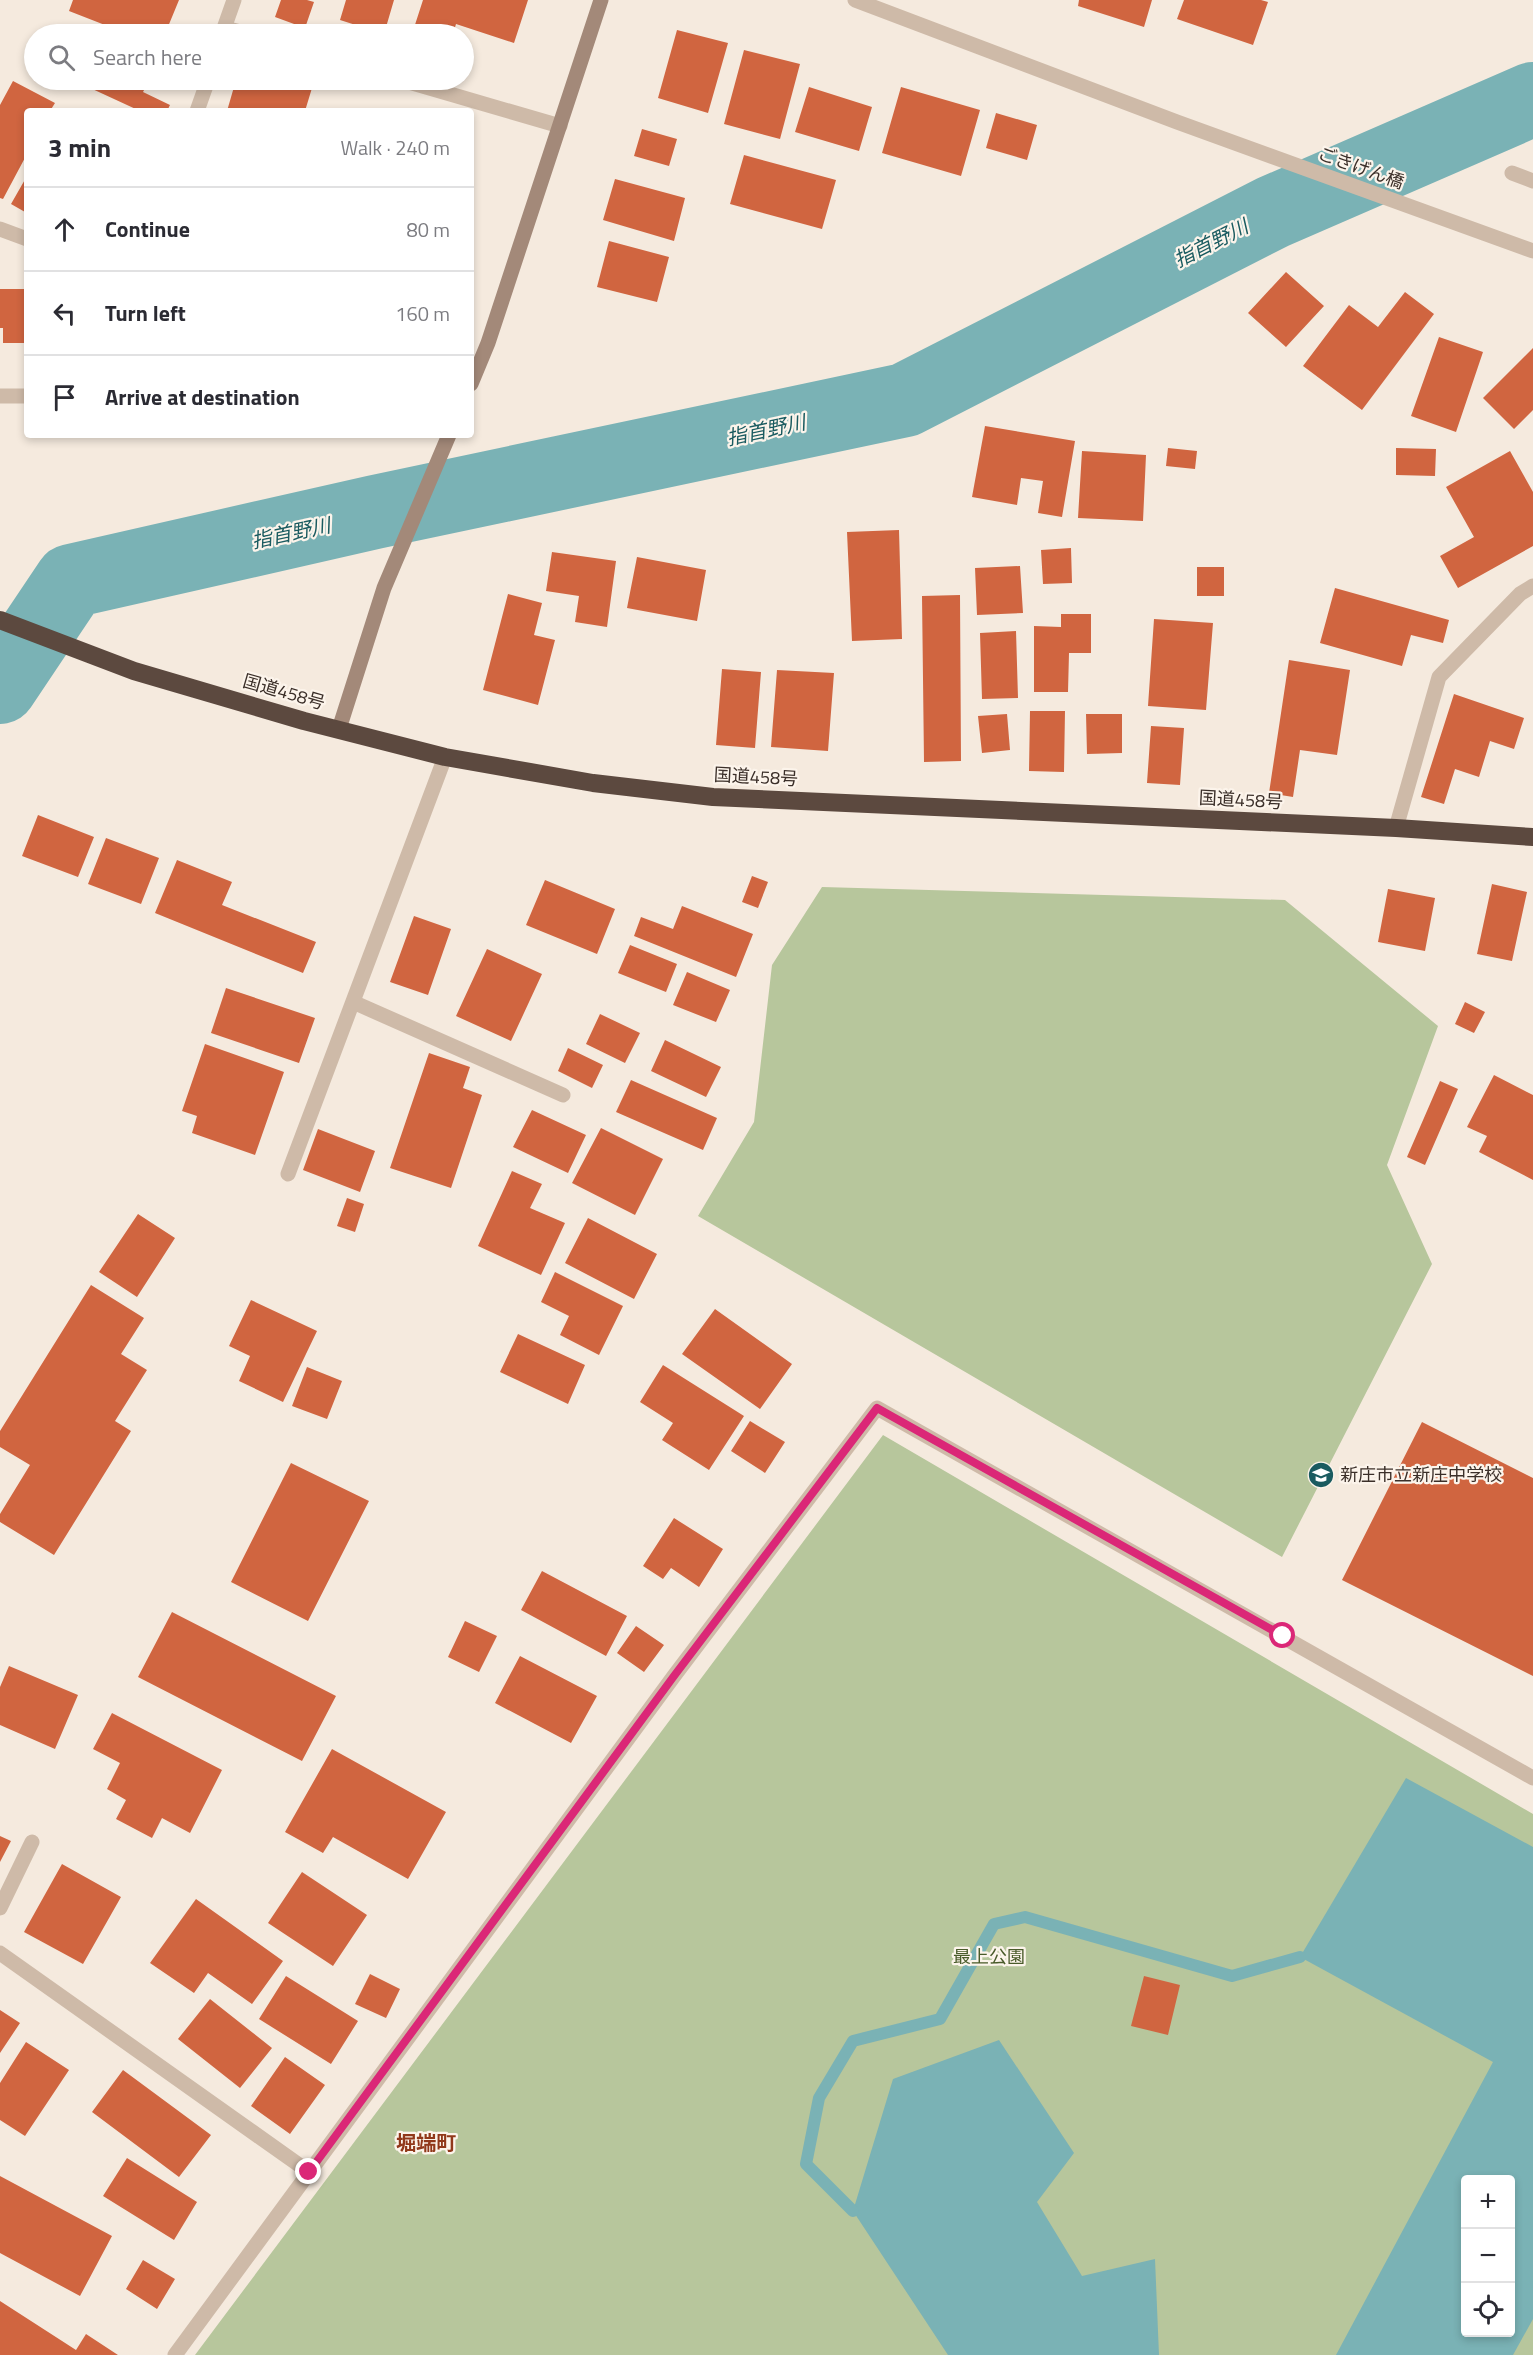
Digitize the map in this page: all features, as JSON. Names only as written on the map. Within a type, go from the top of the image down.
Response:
[{"type":"highway","name":"国道458号","points":[[0,620],[134,671],[303,721],[445,757],[593,783],[713,796],[1396,828],[1533,837]]},
{"type":"street","points":[[226,24],[234,0]]},
{"type":"street","points":[[474,377],[488,343],[601,0]]},
{"type":"street","name":"ごきげん橋","points":[[855,0],[1177,122],[1533,251]]},
{"type":"street","points":[[198,108],[204,90]]},
{"type":"street","points":[[436,90],[560,126]]},
{"type":"street","points":[[1512,173],[1533,181]]},
{"type":"street","points":[[0,229],[24,238]]},
{"type":"street","points":[[0,396],[24,396]]},
{"type":"street","points":[[339,729],[384,588],[448,438]]},
{"type":"street","points":[[1396,828],[1439,677],[1520,594],[1533,586]]},
{"type":"street","points":[[288,1173],[445,757]]},
{"type":"street","points":[[352,1002],[564,1095]]},
{"type":"street","points":[[175,2355],[667,1686],[877,1408],[1533,1778]]},
{"type":"street","points":[[0,1908],[32,1842]]},
{"type":"street","points":[[0,1953],[309,2172]]},
{"type":"green space","name":"新庄市立新庄中学校","points":[[822,887],[1285,900],[1438,1026],[1387,1165],[1432,1264],[1282,1557],[698,1216],[754,1122],[772,965]]},
{"type":"green space","name":"最上公園","points":[[883,1435],[1533,1814],[1533,2355],[195,2355]]},
{"type":"water","points":[[1406,1778],[1533,1847],[1533,2319],[1513,2355],[1336,2355],[1493,2062],[1300,1957]]},
{"type":"water","points":[[999,2040],[1074,2153],[1037,2202],[1082,2276],[1155,2259],[1159,2355],[948,2355],[853,2211],[893,2079]]},
{"type":"building","points":[[73,0],[179,0],[169,24],[102,24],[69,11]]},
{"type":"building","points":[[281,0],[314,2],[306,24],[294,24],[275,17]]},
{"type":"building","points":[[346,0],[394,0],[387,24],[353,24],[340,20]]},
{"type":"building","points":[[423,0],[528,0],[514,43],[474,30],[474,24],[415,24]]},
{"type":"building","points":[[1079,0],[1152,0],[1144,27],[1078,6]]},
{"type":"building","points":[[1184,0],[1261,0],[1268,2],[1253,45],[1177,19]]},
{"type":"building","points":[[677,30],[728,43],[708,113],[658,98]]},
{"type":"building","points":[[744,50],[800,64],[780,139],[724,124]]},
{"type":"building","points":[[13,81],[24,87],[24,90],[30,90],[55,103],[52,108],[24,108],[24,160],[3,199],[0,198],[0,105]]},
{"type":"building","points":[[809,87],[872,107],[859,151],[795,132]]},
{"type":"building","points":[[901,87],[980,110],[961,176],[882,153]]},
{"type":"building","points":[[94,90],[144,90],[143,92],[170,105],[168,108],[134,108]]},
{"type":"building","points":[[233,90],[311,90],[306,108],[228,108]]},
{"type":"building","points":[[996,113],[1037,125],[1027,160],[986,148]]},
{"type":"building","points":[[642,129],[677,139],[669,166],[634,156]]},
{"type":"building","points":[[744,155],[836,180],[822,229],[730,204]]},
{"type":"building","points":[[615,179],[685,198],[674,241],[603,220]]},
{"type":"building","points":[[24,181],[24,211],[11,204]]},
{"type":"building","points":[[609,241],[669,257],[657,302],[597,287]]},
{"type":"building","points":[[1286,272],[1324,306],[1286,347],[1248,313]]},
{"type":"building","points":[[0,289],[24,289],[24,343],[3,343],[3,328],[0,328]]},
{"type":"building","points":[[1405,292],[1434,314],[1362,410],[1303,366],[1349,305],[1378,327]]},
{"type":"building","points":[[1439,337],[1483,352],[1456,432],[1411,416]]},
{"type":"building","points":[[1533,348],[1533,410],[1514,429],[1483,398]]},
{"type":"building","points":[[985,426],[1075,441],[1062,517],[1038,513],[1043,481],[1021,478],[1017,505],[972,497]]},
{"type":"building","points":[[1168,448],[1197,451],[1195,469],[1166,466]]},
{"type":"building","points":[[1396,448],[1436,449],[1435,476],[1396,475]]},
{"type":"building","points":[[1082,451],[1146,455],[1143,521],[1078,518]]},
{"type":"building","points":[[1510,451],[1533,492],[1533,546],[1458,588],[1440,556],[1474,537],[1446,487]]},
{"type":"building","points":[[899,530],[902,639],[852,641],[847,532]]},
{"type":"building","points":[[1071,548],[1072,583],[1043,584],[1041,550]]},
{"type":"building","points":[[552,552],[616,561],[607,627],[575,622],[579,596],[546,591]]},
{"type":"building","points":[[637,557],[706,570],[697,621],[627,608]]},
{"type":"building","points":[[1020,566],[1023,613],[977,615],[975,568]]},
{"type":"building","points":[[1197,567],[1224,567],[1224,596],[1197,596]]},
{"type":"building","points":[[1335,588],[1449,620],[1443,643],[1411,635],[1402,666],[1320,643]]},
{"type":"building","points":[[508,594],[542,603],[534,635],[555,640],[538,705],[483,690]]},
{"type":"building","points":[[960,595],[961,761],[924,762],[922,596]]},
{"type":"building","points":[[1061,614],[1091,614],[1091,653],[1069,653],[1068,692],[1034,692],[1034,626],[1061,627]]},
{"type":"building","points":[[1154,619],[1213,623],[1206,710],[1148,706]]},
{"type":"building","points":[[1016,631],[1018,698],[982,699],[980,633]]},
{"type":"building","points":[[1289,660],[1350,670],[1337,755],[1300,750],[1293,797],[1269,793]]},
{"type":"building","points":[[722,669],[761,672],[755,748],[716,745]]},
{"type":"building","points":[[777,670],[834,673],[828,751],[771,747]]},
{"type":"building","points":[[1454,694],[1524,718],[1514,749],[1490,741],[1479,777],[1455,769],[1444,804],[1421,797]]},
{"type":"building","points":[[1030,711],[1065,711],[1064,772],[1029,771]]},
{"type":"building","points":[[1007,714],[1010,750],[982,753],[978,716]]},
{"type":"building","points":[[1086,714],[1122,714],[1122,753],[1087,754]]},
{"type":"building","points":[[1151,726],[1184,728],[1180,785],[1147,783]]},
{"type":"building","points":[[38,815],[94,837],[78,877],[22,856]]},
{"type":"building","points":[[106,838],[159,858],[141,904],[88,884]]},
{"type":"building","points":[[177,860],[232,882],[222,905],[316,942],[303,973],[155,913]]},
{"type":"building","points":[[752,876],[768,882],[758,908],[742,902]]},
{"type":"building","points":[[545,880],[615,909],[597,954],[526,925]]},
{"type":"building","points":[[1492,884],[1527,892],[1512,961],[1477,954]]},
{"type":"building","points":[[1388,889],[1435,898],[1425,951],[1378,942]]},
{"type":"building","points":[[682,906],[753,934],[736,977],[634,936],[641,917],[673,929]]},
{"type":"building","points":[[414,916],[451,929],[428,995],[390,982]]},
{"type":"building","points":[[630,945],[677,964],[666,992],[618,973]]},
{"type":"building","points":[[487,949],[542,974],[511,1041],[456,1016]]},
{"type":"building","points":[[687,972],[730,990],[716,1022],[673,1005]]},
{"type":"building","points":[[226,988],[315,1018],[299,1063],[211,1033]]},
{"type":"building","points":[[1465,1002],[1485,1012],[1474,1033],[1455,1024]]},
{"type":"building","points":[[600,1014],[640,1033],[625,1063],[586,1044]]},
{"type":"building","points":[[665,1040],[721,1067],[706,1097],[651,1071]]},
{"type":"building","points":[[205,1044],[284,1072],[255,1155],[192,1133],[197,1116],[182,1111]]},
{"type":"building","points":[[568,1048],[603,1065],[592,1088],[558,1071]]},
{"type":"building","points":[[429,1053],[470,1067],[463,1088],[482,1095],[451,1188],[390,1168]]},
{"type":"building","points":[[1494,1075],[1533,1095],[1533,1180],[1479,1152],[1487,1136],[1467,1127]]},
{"type":"building","points":[[631,1080],[717,1118],[703,1150],[616,1112]]},
{"type":"building","points":[[1440,1081],[1458,1089],[1425,1165],[1407,1157]]},
{"type":"building","points":[[532,1110],[586,1135],[568,1173],[513,1147]]},
{"type":"building","points":[[601,1128],[663,1159],[635,1215],[572,1183]]},
{"type":"building","points":[[318,1129],[375,1151],[360,1192],[303,1170]]},
{"type":"building","points":[[512,1171],[542,1184],[530,1208],[565,1223],[541,1275],[478,1246]]},
{"type":"building","points":[[347,1198],[364,1204],[355,1232],[337,1226]]},
{"type":"building","points":[[138,1214],[175,1238],[137,1297],[99,1272]]},
{"type":"building","points":[[588,1218],[657,1254],[634,1299],[565,1263]]},
{"type":"building","points":[[555,1272],[623,1306],[599,1355],[560,1335],[569,1316],[541,1302]]},
{"type":"building","points":[[91,1285],[144,1318],[121,1354],[147,1370],[115,1421],[131,1431],[54,1555],[0,1522],[0,1514],[30,1465],[0,1447],[0,1431]]},
{"type":"building","points":[[251,1300],[317,1331],[283,1402],[239,1381],[250,1356],[229,1346]]},
{"type":"building","points":[[715,1309],[792,1364],[760,1409],[682,1354]]},
{"type":"building","points":[[518,1334],[585,1365],[568,1404],[500,1372]]},
{"type":"building","points":[[663,1365],[744,1416],[709,1470],[662,1440],[673,1423],[640,1402]]},
{"type":"building","points":[[307,1367],[342,1381],[327,1419],[292,1406]]},
{"type":"building","points":[[750,1421],[785,1442],[765,1473],[731,1451]]},
{"type":"building","points":[[1422,1422],[1533,1478],[1533,1676],[1342,1580]]},
{"type":"building","points":[[291,1463],[369,1501],[308,1621],[231,1582]]},
{"type":"building","points":[[674,1518],[723,1549],[699,1587],[671,1568],[663,1579],[643,1566]]},
{"type":"building","points":[[542,1571],[627,1616],[606,1656],[521,1610]]},
{"type":"building","points":[[172,1612],[336,1696],[302,1761],[138,1677]]},
{"type":"building","points":[[465,1621],[497,1636],[479,1672],[448,1657]]},
{"type":"building","points":[[636,1626],[664,1645],[644,1672],[617,1653]]},
{"type":"building","points":[[520,1656],[597,1696],[571,1743],[495,1703]]},
{"type":"building","points":[[9,1666],[78,1695],[55,1749],[0,1725],[0,1687]]},
{"type":"building","points":[[112,1713],[222,1770],[190,1833],[162,1818],[152,1838],[116,1819],[126,1800],[107,1789],[120,1763],[93,1749]]},
{"type":"building","points":[[332,1749],[446,1812],[408,1879],[333,1837],[323,1853],[285,1832]]},
{"type":"building","points":[[0,1836],[11,1841],[0,1862]]},
{"type":"building","points":[[62,1864],[121,1897],[83,1964],[24,1932]]},
{"type":"building","points":[[302,1872],[367,1915],[333,1966],[268,1923]]},
{"type":"building","points":[[196,1899],[283,1961],[252,2004],[208,1973],[194,1993],[150,1963]]},
{"type":"building","points":[[370,1974],[400,1989],[386,2018],[355,2004]]},
{"type":"building","points":[[286,1976],[358,2021],[331,2064],[259,2019]]},
{"type":"building","points":[[1144,1976],[1180,1985],[1168,2035],[1131,2026]]},
{"type":"building","points":[[210,1999],[272,2048],[240,2088],[178,2039]]},
{"type":"building","points":[[0,2010],[20,2023],[0,2053]]},
{"type":"building","points":[[26,2042],[69,2070],[25,2136],[0,2120],[0,2083]]},
{"type":"building","points":[[285,2057],[325,2085],[290,2134],[251,2106]]},
{"type":"building","points":[[123,2070],[211,2135],[179,2177],[92,2112]]},
{"type":"building","points":[[127,2158],[197,2202],[174,2240],[103,2196]]},
{"type":"building","points":[[0,2176],[112,2236],[80,2296],[0,2253]]},
{"type":"building","points":[[143,2260],[175,2279],[157,2309],[126,2289]]},
{"type":"building","points":[[0,2301],[76,2350],[86,2334],[118,2355],[0,2355]]},
{"type":"waterway","name":"指首野川","points":[[0,687],[71,581],[375,512],[905,400],[1273,212],[1533,99]]},
{"type":"waterway","points":[[853,2211],[806,2164],[819,2098],[853,2041],[940,2019],[994,1924],[1025,1917],[1232,1976],[1300,1957]]},
{"type":"place","name":"新庄市立新庄中学校","points":[[1321,1475]]},
{"type":"district","name":"堀端町","points":[[426,2143]]},
{"type":"route","points":[[309,2172],[674,1676],[877,1408],[1283,1636]]}]
